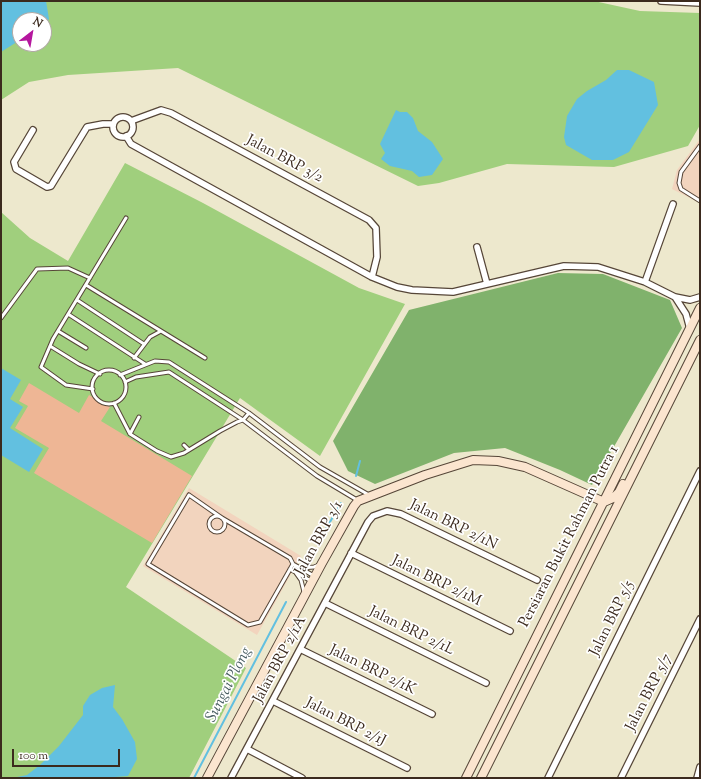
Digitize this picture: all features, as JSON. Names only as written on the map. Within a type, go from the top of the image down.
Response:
[{"type":"main road","name":"Persiaran Bukit Rahman Putra 1","points":[[466,778],[700,308]]},
{"type":"main road","name":"Persiaran Bukit Rahman Putra 1","points":[[481,778],[646,451],[700,340]]},
{"type":"main road","points":[[609,523],[609,514],[604,502],[613,498],[619,492],[636,458],[646,451]]},
{"type":"main road","name":"Jalan BRP 3/1","points":[[207,778],[313,579],[358,501],[425,475],[473,460],[498,461],[525,467],[604,502]]},
{"type":"street","points":[[661,1],[700,3]]},
{"type":"street","name":"Jalan BRP 3/2","points":[[131,121],[161,110],[171,113],[369,220],[376,228],[377,257],[372,277]]},
{"type":"street","points":[[119,118],[126,118],[131,121],[132,129],[126,136],[117,135],[113,130],[113,124],[119,118]]},
{"type":"street","points":[[34,130],[14,162],[16,169],[47,187],[52,186],[87,127],[113,124]]},
{"type":"street","points":[[126,136],[130,144],[372,277],[397,287],[412,290],[453,292],[564,266],[598,267],[645,282],[675,297],[690,300],[700,297]]},
{"type":"street","points":[[645,282],[673,204]]},
{"type":"street","points":[[477,247],[487,284]]},
{"type":"street","points":[[675,297],[686,314],[690,329]]},
{"type":"street","name":"Jalan BRP 5/5","points":[[548,778],[700,471]]},
{"type":"street","name":"Jalan BRP 2/1N","points":[[351,553],[368,522],[373,516],[380,513],[394,512],[537,580]]},
{"type":"street","name":"Jalan BRP 2/1A","points":[[231,778],[351,553]]},
{"type":"street","name":"Jalan BRP 2/1M","points":[[351,553],[510,631]]},
{"type":"street","name":"Jalan BRP 2/1L","points":[[325,603],[486,683]]},
{"type":"street","name":"Jalan BRP 5/7","points":[[621,778],[700,619]]},
{"type":"street","name":"Jalan BRP 2/1K","points":[[300,649],[432,714]]},
{"type":"street","name":"Jalan BRP 2/1J","points":[[273,701],[407,768]]},
{"type":"street","points":[[247,749],[302,778]]},
{"type":"street","points":[[697,778],[700,767]]},
{"type":"lane","points":[[700,146],[681,172],[679,183],[681,189],[700,200]]},
{"type":"lane","points":[[93,389],[66,385],[41,367],[58,331],[126,218]]},
{"type":"lane","points":[[1,318],[37,269],[68,268],[90,278]]},
{"type":"lane","points":[[86,285],[205,358]]},
{"type":"lane","points":[[77,300],[144,344]]},
{"type":"lane","points":[[68,314],[145,364]]},
{"type":"lane","points":[[58,331],[86,348]]},
{"type":"lane","points":[[134,358],[150,337],[161,331]]},
{"type":"lane","points":[[50,346],[79,364],[100,374]]},
{"type":"lane","points":[[120,375],[155,361],[168,362],[249,413],[320,467],[370,496]]},
{"type":"lane","points":[[110,370],[120,375],[124,379],[126,386],[125,394],[120,401],[114,403],[104,403],[97,399],[93,392],[93,384],[96,377],[100,374],[110,370]]},
{"type":"lane","points":[[125,382],[136,377],[169,372],[243,420],[317,476],[358,501]]},
{"type":"lane","points":[[114,403],[130,434],[171,458],[243,420],[249,413]]},
{"type":"lane","points":[[130,434],[139,417]]},
{"type":"lane","points":[[184,445],[188,449]]},
{"type":"lane","points":[[293,564],[260,622],[248,625],[148,564],[189,495],[222,518],[290,558],[293,564],[313,579]]},
{"type":"lane","points":[[218,516],[222,518],[224,527],[221,531],[216,532],[212,530],[209,526],[213,517],[218,516]]},
{"type":"lane","points":[[299,568],[314,567],[322,563]]},
{"type":"lane","points":[[290,569],[296,573],[313,579]]},
{"type":"lane","points":[[296,573],[301,580],[304,596]]},
{"type":"shaded area","points":[[700,139],[700,203],[672,189],[677,170]]},
{"type":"shaded area","points":[[189,488],[301,556],[257,635],[143,566]]},
{"type":"green space","points":[[1,1],[594,1],[640,11],[700,13],[700,125],[688,146],[614,167],[507,164],[439,183],[418,186],[178,68],[68,75],[29,82],[1,100]]},
{"type":"green space","points":[[125,163],[203,203],[359,288],[405,304],[320,456],[240,398],[126,587],[246,668],[189,778],[1,778],[1,212],[30,238],[68,261]]},
{"type":"green space","points":[[558,273],[603,274],[670,300],[682,328],[592,485],[560,470],[505,448],[454,453],[375,484],[348,471],[333,441],[409,310]]},
{"type":"water","points":[[1,1],[46,1],[48,12],[12,12],[12,45],[1,52]]},
{"type":"water","points":[[617,70],[629,70],[654,82],[658,105],[629,152],[613,160],[592,160],[566,145],[564,137],[567,116],[577,99],[587,91],[606,80]]},
{"type":"water","points":[[396,110],[400,112],[407,112],[413,118],[418,131],[432,142],[443,159],[432,175],[419,177],[412,171],[390,166],[381,159],[385,153],[380,144]]},
{"type":"water","points":[[1,368],[21,380],[10,399],[23,407],[10,428],[43,449],[29,472],[1,455]]},
{"type":"water","points":[[115,685],[113,707],[122,719],[135,742],[137,759],[128,776],[102,778],[12,778],[27,775],[40,765],[59,746],[83,715],[83,706],[90,695],[102,688]]},
{"type":"building","points":[[29,383],[79,413],[89,395],[110,407],[101,421],[192,476],[152,543],[34,473],[49,448],[15,428],[28,406],[19,401]]},
{"type":"waterway","name":"Sungai Plong","points":[[356,476],[360,461]]},
{"type":"waterway","name":"Sungai Plong","points":[[323,534],[341,503]]},
{"type":"waterway","name":"Sungai Plong","points":[[194,778],[286,602]]}]
